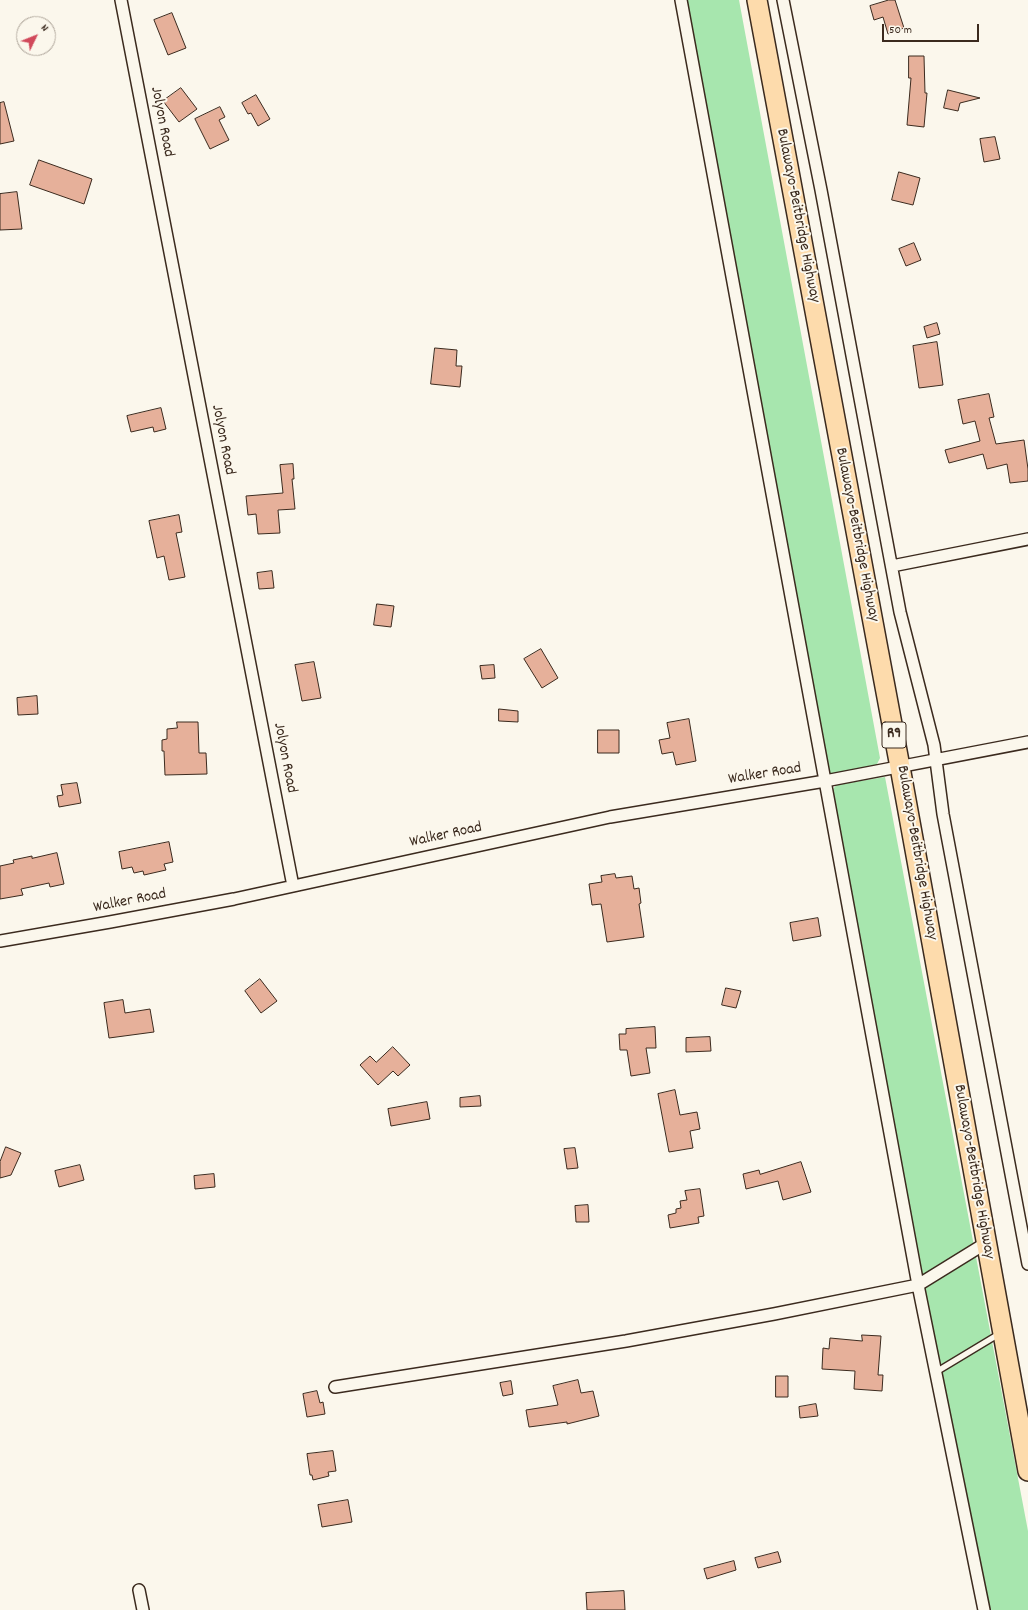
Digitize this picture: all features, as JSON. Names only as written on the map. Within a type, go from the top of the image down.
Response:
[{"type":"highway","name":"Bulawayo-Beitbridge Highway","points":[[756,0],[900,767],[1028,1471]]},
{"type":"street","name":"Jolyon Road","points":[[121,0],[293,886]]},
{"type":"street","points":[[681,0],[918,1285],[984,1610]]},
{"type":"street","points":[[782,0],[821,190],[902,619],[931,730],[943,814],[1028,1264]]},
{"type":"street","points":[[892,566],[1028,539]]},
{"type":"street","name":"Walker Road","points":[[0,941],[110,922],[293,886],[610,817],[825,781],[1028,742]]},
{"type":"street","points":[[335,1387],[626,1340],[774,1314],[918,1285],[986,1244]]},
{"type":"street","points":[[139,1590],[143,1610]]},
{"type":"lane","points":[[936,1372],[1003,1332]]},
{"type":"green space","points":[[685,0],[739,0],[880,758],[875,768],[828,777]]},
{"type":"green space","points":[[885,777],[1028,1531],[1028,1610],[988,1610],[921,1277],[832,791],[836,785]]},
{"type":"building","points":[[889,0],[895,0],[904,28],[888,34],[883,17],[874,20],[870,6]]},
{"type":"building","points":[[172,13],[186,48],[168,55],[154,20]]},
{"type":"building","points":[[909,56],[924,56],[925,93],[927,93],[924,127],[907,125],[911,78],[909,78]]},
{"type":"building","points":[[181,88],[197,109],[179,122],[163,101]]},
{"type":"building","points":[[948,90],[980,98],[960,103],[958,111],[944,108]]},
{"type":"building","points":[[256,95],[270,119],[258,126],[251,113],[248,114],[242,103]]},
{"type":"building","points":[[4,102],[14,141],[0,144],[0,103]]},
{"type":"building","points":[[220,107],[225,117],[219,120],[229,140],[210,149],[195,119]]},
{"type":"building","points":[[995,137],[1000,159],[984,162],[980,139]]},
{"type":"building","points":[[39,160],[92,179],[84,204],[30,185]]},
{"type":"building","points":[[899,172],[920,178],[913,205],[892,200]]},
{"type":"building","points":[[17,192],[22,229],[0,230],[0,194]]},
{"type":"building","points":[[914,243],[921,260],[906,266],[899,249]]},
{"type":"building","points":[[937,323],[940,334],[927,338],[924,327]]},
{"type":"building","points":[[937,342],[943,385],[919,388],[913,346]]},
{"type":"building","points":[[435,348],[457,350],[456,366],[462,366],[460,387],[431,384]]},
{"type":"building","points":[[989,394],[994,417],[989,418],[996,444],[1024,440],[1028,481],[1010,483],[1007,464],[987,469],[983,454],[949,463],[945,450],[980,441],[975,421],[963,424],[958,400]]},
{"type":"building","points":[[161,408],[166,429],[154,432],[153,427],[131,432],[127,416]]},
{"type":"building","points":[[293,464],[294,479],[292,479],[295,509],[278,510],[280,533],[258,534],[256,514],[248,515],[246,496],[283,493],[280,465]]},
{"type":"building","points":[[179,515],[182,532],[176,533],[185,577],[169,580],[164,556],[157,558],[149,521]]},
{"type":"building","points":[[272,571],[274,588],[259,589],[257,573]]},
{"type":"building","points":[[377,604],[394,606],[391,627],[374,625]]},
{"type":"building","points":[[541,649],[558,678],[542,688],[524,659]]},
{"type":"building","points":[[314,662],[321,698],[302,701],[295,665]]},
{"type":"building","points":[[494,665],[495,678],[482,679],[480,666]]},
{"type":"building","points":[[37,696],[38,714],[18,715],[17,698]]},
{"type":"building","points":[[499,709],[518,711],[518,722],[499,721]]},
{"type":"building","points":[[689,719],[696,761],[676,765],[673,752],[662,754],[659,740],[670,738],[667,723]]},
{"type":"building","points":[[177,722],[198,722],[199,753],[206,753],[207,774],[165,775],[162,740],[167,739],[167,729],[177,728]]},
{"type":"building","points":[[598,730],[619,730],[619,753],[598,753]]},
{"type":"building","points":[[77,783],[81,803],[59,807],[57,796],[63,795],[61,785]]},
{"type":"building","points":[[169,842],[173,862],[164,864],[166,870],[144,875],[143,871],[134,873],[132,867],[122,869],[119,852]]},
{"type":"building","points":[[57,853],[64,884],[50,887],[49,883],[21,889],[23,895],[0,899],[0,866],[14,863],[13,860]]},
{"type":"building","points":[[615,874],[616,878],[632,876],[634,889],[639,888],[641,903],[639,904],[644,937],[607,942],[601,904],[592,905],[589,884],[602,882],[601,876]]},
{"type":"building","points":[[818,918],[821,936],[793,941],[790,923]]},
{"type":"building","points":[[260,979],[277,1001],[261,1013],[245,991]]},
{"type":"building","points":[[726,988],[741,991],[736,1008],[722,1005]]},
{"type":"building","points":[[123,1000],[125,1013],[150,1009],[154,1032],[109,1038],[104,1003]]},
{"type":"building","points":[[655,1027],[656,1048],[646,1048],[650,1073],[631,1076],[627,1050],[620,1050],[619,1034],[626,1034],[626,1029]]},
{"type":"building","points":[[710,1037],[711,1051],[686,1052],[686,1038]]},
{"type":"building","points":[[393,1047],[410,1065],[398,1076],[393,1071],[378,1085],[360,1065],[370,1056],[376,1062]]},
{"type":"building","points":[[675,1090],[680,1115],[697,1112],[700,1129],[690,1131],[693,1148],[669,1152],[658,1094]]},
{"type":"building","points":[[480,1096],[481,1106],[460,1107],[460,1098]]},
{"type":"building","points":[[427,1102],[430,1119],[391,1126],[388,1109]]},
{"type":"building","points":[[6,1147],[21,1153],[11,1175],[0,1178],[0,1162]]},
{"type":"building","points":[[575,1148],[578,1168],[567,1169],[564,1149]]},
{"type":"building","points":[[801,1162],[811,1192],[783,1200],[778,1181],[746,1189],[743,1174],[759,1170],[760,1174]]},
{"type":"building","points":[[80,1165],[84,1180],[59,1187],[55,1171]]},
{"type":"building","points":[[214,1174],[215,1187],[195,1189],[194,1176]]},
{"type":"building","points":[[700,1189],[704,1216],[698,1217],[699,1223],[670,1228],[668,1215],[676,1213],[676,1209],[681,1208],[680,1201],[687,1200],[685,1191]]},
{"type":"building","points":[[588,1205],[589,1222],[576,1222],[575,1206]]},
{"type":"building","points":[[862,1335],[881,1336],[878,1375],[883,1375],[882,1391],[854,1389],[855,1371],[822,1369],[823,1348],[829,1349],[830,1338],[862,1341]]},
{"type":"building","points":[[776,1376],[788,1376],[788,1397],[776,1397]]},
{"type":"building","points":[[578,1380],[581,1393],[593,1391],[599,1416],[567,1424],[567,1422],[529,1427],[526,1410],[558,1405],[553,1386]]},
{"type":"building","points":[[511,1381],[513,1394],[503,1396],[500,1383]]},
{"type":"building","points":[[317,1391],[320,1403],[323,1402],[325,1414],[307,1417],[303,1394]]},
{"type":"building","points":[[816,1404],[818,1416],[800,1418],[799,1407]]},
{"type":"building","points":[[333,1451],[336,1471],[328,1472],[329,1476],[313,1480],[312,1475],[310,1475],[307,1454]]},
{"type":"building","points":[[348,1500],[352,1522],[322,1527],[318,1505]]},
{"type":"building","points":[[778,1552],[781,1562],[758,1568],[755,1558]]},
{"type":"building","points":[[734,1561],[736,1570],[707,1579],[704,1569]]},
{"type":"building","points":[[624,1591],[625,1610],[587,1610],[586,1593]]}]
